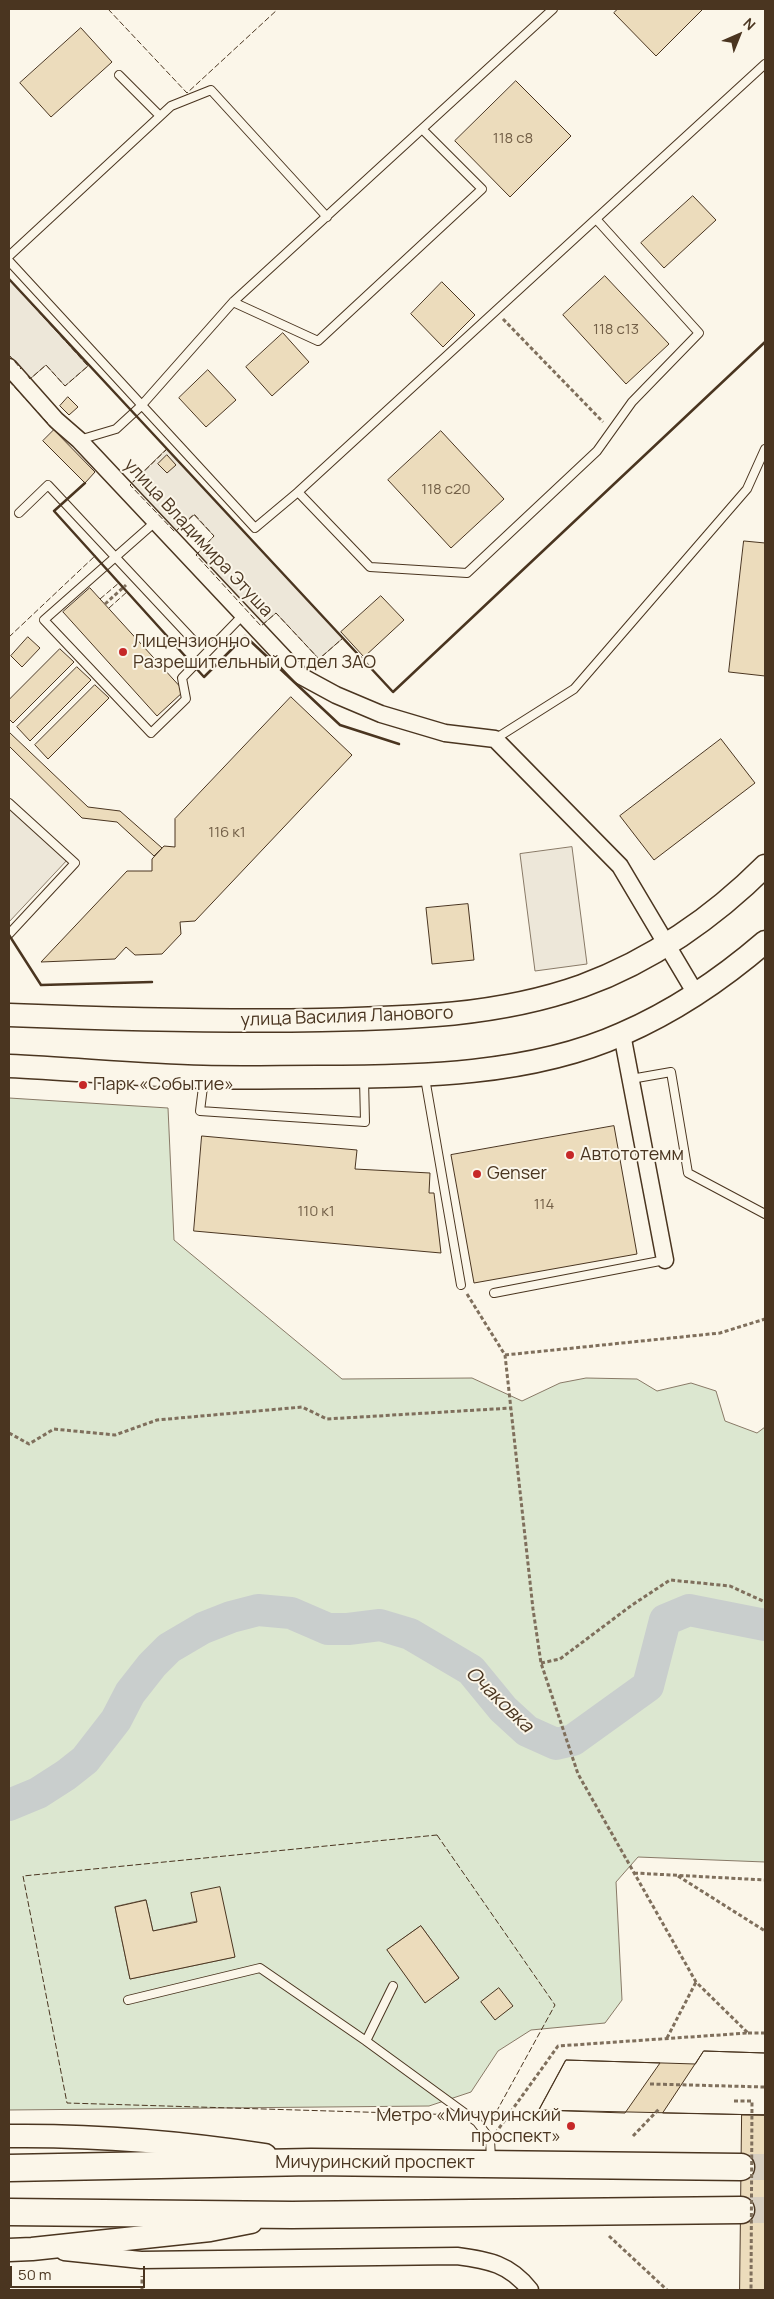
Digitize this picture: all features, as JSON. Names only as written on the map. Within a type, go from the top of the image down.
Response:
[{"type":"main road","name":"Мичуринский проспект","points":[[9,2168],[311,2162],[491,2152],[741,2167]]},
{"type":"main road","points":[[9,2212],[292,2215],[741,2210]]},
{"type":"street","name":"улица Владимира Этуша","points":[[9,367],[56,420],[79,440],[154,522],[301,676],[336,695],[381,714],[445,733],[495,739]]},
{"type":"street","points":[[495,739],[620,866],[696,994]]},
{"type":"street","name":"улица Василия Ланового","points":[[9,1015],[266,1021],[405,1018],[518,1005],[583,986],[631,964],[703,920],[765,866]]},
{"type":"street","points":[[9,1066],[204,1077],[364,1077],[425,1076],[530,1062],[622,1034],[696,994],[765,942]]},
{"type":"street","points":[[622,1034],[665,1260]]},
{"type":"street","points":[[9,2136],[45,2135],[183,2143],[311,2162]]},
{"type":"street","points":[[9,2250],[210,2230],[292,2215]]},
{"type":"street","points":[[32,2249],[141,2260],[457,2256],[484,2260],[509,2269],[530,2290]]},
{"type":"lane","points":[[79,440],[116,429],[141,406],[233,302],[553,9]]},
{"type":"lane","points":[[9,261],[255,528],[298,492],[765,64]]},
{"type":"lane","points":[[119,75],[160,116]]},
{"type":"lane","points":[[9,256],[171,106],[211,90],[327,216]]},
{"type":"lane","points":[[233,302],[318,341],[333,328],[482,189],[422,130]]},
{"type":"lane","points":[[298,492],[370,567],[467,573],[597,451],[632,402],[699,333],[596,219]]},
{"type":"lane","points":[[495,739],[574,689],[747,489],[765,449]]},
{"type":"lane","points":[[19,513],[48,485],[117,556],[192,639]]},
{"type":"lane","points":[[154,522],[44,620],[151,733],[186,699],[182,678],[244,615]]},
{"type":"lane","points":[[9,803],[75,863],[9,934]]},
{"type":"lane","points":[[632,1079],[671,1072],[688,1173],[765,1214]]},
{"type":"lane","points":[[425,1076],[461,1285]]},
{"type":"lane","points":[[204,1077],[200,1111],[365,1122],[364,1077]]},
{"type":"lane","points":[[494,1293],[665,1260]]},
{"type":"lane","points":[[128,2000],[260,1968],[366,2040],[477,2122],[491,2152]]},
{"type":"lane","points":[[366,2040],[393,1986]]},
{"type":"path","points":[[495,311],[612,430]]},
{"type":"path","points":[[105,604],[136,577]]},
{"type":"path","points":[[461,1285],[506,1355],[533,1609],[542,1663],[556,1712],[578,1774],[696,1982],[748,2033]]},
{"type":"path","points":[[506,1355],[720,1333],[765,1319]]},
{"type":"path","points":[[9,1433],[29,1444],[54,1429],[116,1435],[157,1420],[302,1407],[327,1419],[511,1408]]},
{"type":"path","points":[[542,1663],[560,1659],[632,1605],[670,1580],[730,1586],[765,1602]]},
{"type":"path","points":[[634,1873],[765,1880]]},
{"type":"path","points":[[678,1876],[765,1931]]},
{"type":"path","points":[[667,2038],[696,1982]]},
{"type":"path","points":[[491,2152],[558,2046],[765,2033]]},
{"type":"path","points":[[650,2084],[765,2087]]},
{"type":"path","points":[[734,2101],[752,2101],[751,2290]]},
{"type":"path","points":[[634,2136],[659,2109]]},
{"type":"path","points":[[609,2236],[667,2290]]},
{"type":"path","points":[[142,2272],[142,2290]]},
{"type":"green space","points":[[9,1098],[168,1108],[174,1240],[342,1379],[472,1378],[522,1401],[560,1383],[586,1378],[637,1379],[657,1391],[691,1383],[716,1391],[725,1421],[757,1433],[765,1427],[765,1862],[638,1857],[616,1882],[622,2000],[605,2023],[531,2030],[498,2051],[471,2092],[429,2106],[9,2110]],"holes":[[[146,1900],[153,1931],[197,1921],[235,1957],[130,1979],[115,1907]],[[421,1926],[459,1978],[425,2002],[388,1950]]]},
{"type":"shaded area","points":[[9,279],[88,366],[65,386],[46,365],[30,379],[9,355]]},
{"type":"shaded area","points":[[167,449],[343,638],[319,659],[276,613],[261,626],[196,555],[214,536],[194,515],[175,532],[130,485]]},
{"type":"shaded area","points":[[9,803],[69,858],[9,922]]},
{"type":"shaded area","points":[[572,847],[587,964],[535,971],[520,854]]},
{"type":"building","points":[[618,9],[703,9],[656,56],[614,13]]},
{"type":"building","points":[[81,28],[112,62],[51,117],[20,83]]},
{"type":"building","points":[[516,81],[571,136],[510,197],[455,141]]},
{"type":"building","points":[[693,196],[716,220],[664,268],[641,243]]},
{"type":"building","points":[[605,276],[669,344],[626,384],[563,315]]},
{"type":"building","points":[[442,282],[475,315],[443,347],[411,314]]},
{"type":"building","points":[[283,333],[309,362],[272,396],[246,367]]},
{"type":"building","points":[[208,370],[236,400],[206,427],[179,398]]},
{"type":"building","points":[[68,397],[78,407],[69,415],[60,406]]},
{"type":"building","points":[[54,430],[95,472],[85,483],[43,441]]},
{"type":"building","points":[[441,431],[504,499],[451,548],[388,480]]},
{"type":"building","points":[[167,455],[176,465],[167,473],[158,464]]},
{"type":"building","points":[[744,541],[765,543],[765,676],[729,672]]},
{"type":"building","name":"Лицензионно Разрешительный Отдел ЗАО","points":[[90,588],[184,691],[157,716],[63,612]]},
{"type":"building","points":[[381,596],[404,620],[364,657],[341,632]]},
{"type":"building","points":[[28,637],[40,648],[22,667],[11,656]]},
{"type":"building","points":[[60,649],[74,662],[13,723],[9,719],[9,700]]},
{"type":"building","points":[[77,667],[91,680],[30,741],[17,727]]},
{"type":"building","points":[[95,685],[109,698],[48,759],[35,745]]},
{"type":"building","points":[[291,697],[352,755],[195,921],[180,922],[181,934],[162,954],[135,955],[126,947],[115,959],[41,962],[127,871],[152,871],[152,859],[164,846],[175,847],[175,819]]},
{"type":"building","points":[[9,732],[88,807],[120,811],[162,848],[154,856],[117,822],[82,818],[9,746]]},
{"type":"building","points":[[721,739],[755,783],[654,860],[620,816]]},
{"type":"building","points":[[468,904],[474,960],[432,964],[426,908]]},
{"type":"building","points":[[614,1126],[637,1254],[474,1283],[451,1155]]},
{"type":"building","points":[[202,1136],[357,1150],[355,1169],[430,1173],[429,1193],[434,1193],[441,1253],[194,1231]]},
{"type":"building","points":[[220,1887],[235,1957],[130,1979],[115,1907],[146,1900],[153,1931],[197,1922],[191,1893]]},
{"type":"building","points":[[421,1926],[459,1978],[425,2003],[387,1950]]},
{"type":"building","points":[[499,1988],[513,2006],[495,2020],[481,2002]]},
{"type":"building","points":[[704,2051],[765,2053],[765,2115],[663,2113]]},
{"type":"building","points":[[704,2051],[765,2053],[765,2115],[539,2110],[566,2060],[695,2064]]},
{"type":"building","points":[[566,2060],[660,2063],[625,2113],[539,2110]]},
{"type":"building","points":[[742,2115],[765,2115],[765,2290],[740,2290]]},
{"type":"waterway","name":"Очаковка","points":[[9,1805],[38,1793],[85,1760],[116,1720],[130,1693],[152,1665],[169,1648],[203,1628],[231,1617],[258,1610],[291,1613],[328,1629],[348,1629],[380,1625],[410,1634],[471,1670],[503,1709],[527,1731],[556,1744],[573,1740],[648,1686],[665,1620],[689,1610],[765,1625]]},
{"type":"tunnel","points":[[741,2167],[765,2167]]},
{"type":"tunnel","points":[[741,2210],[765,2210]]},
{"type":"fence","points":[[108,9],[187,93],[278,9]]},
{"type":"fence","points":[[9,279],[88,366],[65,386],[46,365],[30,379],[28,376]]},
{"type":"fence","points":[[9,355],[21,369]]},
{"type":"fence","points":[[9,381],[54,430]]},
{"type":"fence","points":[[167,449],[343,638],[319,659],[276,613],[261,626],[196,555],[214,536],[194,514],[175,532],[130,485],[167,449]]},
{"type":"fence","points":[[9,637],[96,555]]},
{"type":"fence","points":[[100,599],[120,582]]},
{"type":"fence","points":[[109,608],[128,591]]},
{"type":"fence","points":[[437,1835],[555,2005],[494,2116],[67,2103],[23,1876],[437,1835]]},
{"type":"wall","points":[[9,279],[393,692],[765,342]]},
{"type":"wall","points":[[85,483],[54,511],[204,677],[245,636],[340,725],[399,744]]},
{"type":"wall","points":[[9,935],[41,985],[152,982]]},
{"type":"place","name":"Лицензионно Разрешительный Отдел ЗАО","points":[[123,652]]},
{"type":"place","name":"Парк «Событие»","points":[[83,1085]]},
{"type":"place","name":"Автототемм","points":[[570,1155]]},
{"type":"place","name":"Genser","points":[[477,1174]]},
{"type":"place","name":"Метро «Мичуринский проспект»","points":[[571,2126]]}]
